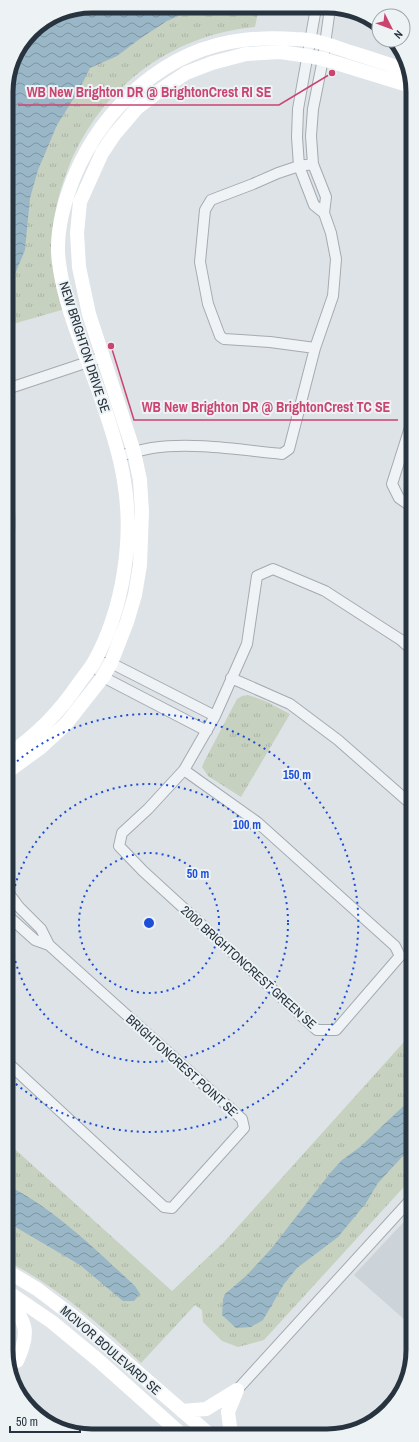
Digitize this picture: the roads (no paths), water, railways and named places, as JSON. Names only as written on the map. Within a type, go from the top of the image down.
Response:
[{"type":"street","points":[[315,13],[298,109],[297,137],[299,166],[314,205],[324,213]]},
{"type":"street","points":[[119,456],[153,448],[189,446],[282,454],[289,449],[315,348],[333,296],[336,259],[331,233],[324,213],[326,197],[313,164],[311,136],[313,109],[323,59],[329,13]]},
{"type":"street","name":"NEW BRIGHTON DRIVE SE","points":[[13,752],[33,737],[54,715],[94,663],[113,617],[120,594],[125,564],[128,536],[127,511],[124,481],[119,456],[102,401],[70,310],[58,261],[60,222],[70,187],[80,162],[98,131],[136,90],[160,70],[189,55],[216,46],[244,40],[298,38],[325,44],[403,69]]},
{"type":"street","name":"NEW BRIGHTON DRIVE SE","points":[[13,768],[40,748],[66,724],[112,662],[133,602],[140,565],[142,512],[140,480],[134,452],[89,314],[79,267],[77,233],[80,202],[102,153],[114,135],[136,108],[186,73],[212,63],[246,54],[280,52],[308,56],[323,59],[405,84]]},
{"type":"street","points":[[313,164],[278,172],[253,184],[211,200],[205,210],[200,262],[208,304],[220,336],[224,340],[270,342],[315,348]]},
{"type":"street","points":[[13,387],[103,357]]},
{"type":"street","points":[[406,440],[392,484],[399,498],[406,503]]},
{"type":"street","name":"2000 BRIGHTONCREST GREEN SE","points":[[184,770],[258,822],[395,946],[400,956],[336,1030],[317,1030],[143,871],[119,846],[122,833],[148,809],[184,770],[215,716],[247,644],[257,576],[273,569],[325,591],[406,645]]},
{"type":"street","points":[[94,663],[112,662],[215,716]]},
{"type":"street","points":[[94,663],[103,676],[207,731]]},
{"type":"street","points":[[231,678],[290,704],[338,740],[406,800]]},
{"type":"street","name":"BRIGHTONCREST POINT SE","points":[[13,902],[41,929],[49,946]]},
{"type":"street","name":"BRIGHTONCREST POINT SE","points":[[13,920],[35,940],[49,946],[242,1119],[244,1128],[172,1208],[164,1206],[13,1068]]},
{"type":"street","points":[[182,1411],[206,1409],[237,1390],[406,1205]]},
{"type":"street","name":"MCIVOR BOULEVARD SE","points":[[13,1274],[57,1303],[203,1429]]},
{"type":"street","name":"MCIVOR BOULEVARD SE","points":[[13,1295],[52,1322],[98,1360],[175,1429]]},
{"type":"street","points":[[13,1306],[22,1317],[25,1332],[23,1347],[17,1361]]},
{"type":"street","points":[[230,1429],[228,1412],[237,1390]]},
{"type":"water","points":[[92,13],[185,13],[167,21],[117,56],[90,68],[79,90],[57,125],[38,170],[30,198],[25,250],[13,279],[13,86],[19,62],[26,48],[36,36],[48,26],[71,16]]},
{"type":"water","points":[[406,1104],[406,1153],[378,1183],[366,1203],[338,1237],[297,1268],[284,1284],[263,1320],[251,1327],[236,1328],[222,1315],[223,1299],[225,1294],[247,1275],[271,1249],[342,1160],[360,1147]]},
{"type":"water","points":[[13,1188],[42,1206],[74,1231],[135,1286],[140,1294],[134,1301],[123,1301],[80,1265],[13,1226]]},
{"type":"place","name":"WB New Brighton DR @ BrightonCrest RI SE","points":[[332,73]]},
{"type":"place","name":"WB New Brighton DR @ BrightonCrest TC SE","points":[[111,346]]}]
